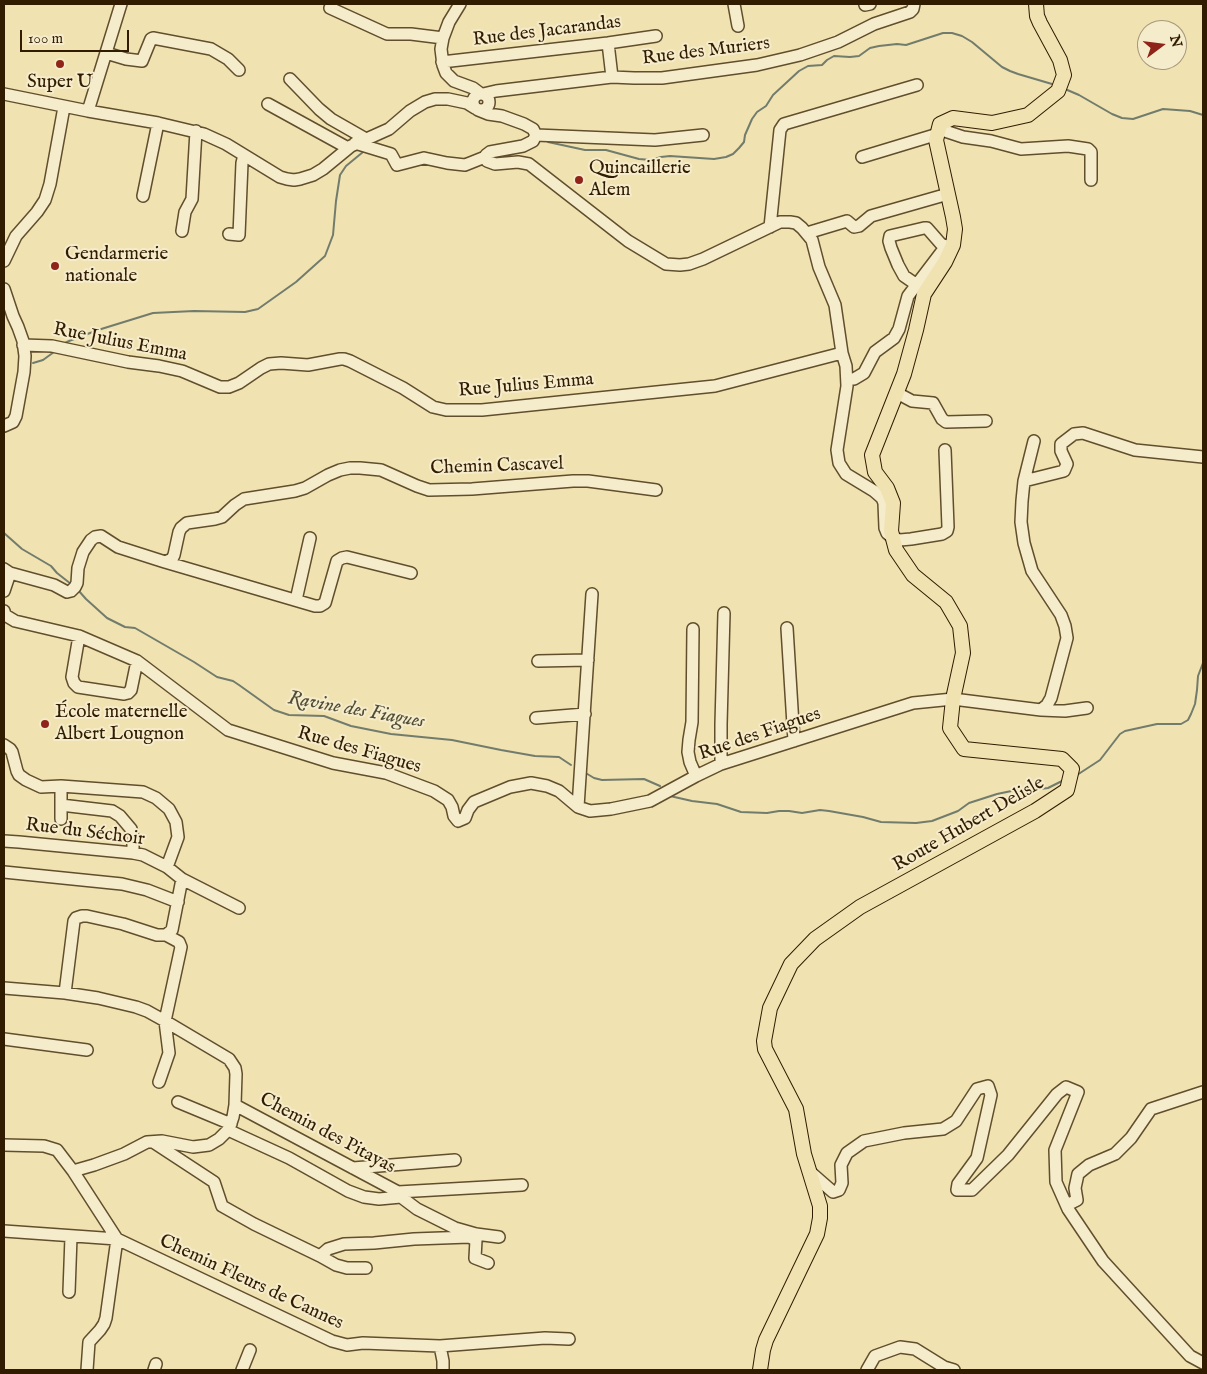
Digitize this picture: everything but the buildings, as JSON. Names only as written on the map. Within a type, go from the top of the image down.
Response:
[{"type":"main road","points":[[938,132],[940,124],[953,118],[992,123],[1028,115],[1058,91],[1064,75],[1060,60],[1037,16],[1036,4]]},
{"type":"main road","name":"Route Hubert Delisle","points":[[760,1370],[766,1340],[817,1234],[820,1218],[820,1206],[804,1154],[796,1109],[766,1049],[764,1041],[770,1008],[791,964],[815,939],[860,907],[1035,811],[1067,790],[1072,769],[1062,759],[964,749],[950,728],[953,699],[963,653],[960,626],[946,602],[913,575],[896,550],[891,531],[893,503],[887,488],[875,472],[872,455],[907,366],[924,294],[945,262],[955,229],[936,140],[938,132]]},
{"type":"street","points":[[88,111],[121,4]]},
{"type":"street","points":[[460,4],[449,22],[443,38],[442,62],[444,69],[454,81],[499,115],[529,126],[536,135]]},
{"type":"street","points":[[734,4],[738,26]]},
{"type":"street","name":"Rue des Muriers","points":[[479,99],[530,86],[612,77],[662,78],[757,66],[800,55],[838,42],[874,24],[910,12],[914,4]]},
{"type":"street","points":[[330,8],[387,34],[412,34],[443,38]]},
{"type":"street","name":"Rue des Jacarandas","points":[[442,62],[608,44],[656,36]]},
{"type":"street","points":[[106,53],[126,59],[142,61],[153,38],[188,43],[211,49],[228,59],[239,70]]},
{"type":"street","points":[[608,44],[612,77]]},
{"type":"street","points":[[290,79],[356,143]]},
{"type":"street","points":[[770,227],[780,130],[784,124],[917,85]]},
{"type":"street","points":[[4,94],[196,131],[213,137],[280,177],[287,179],[300,179],[313,175],[356,143],[390,129],[410,111],[425,102],[440,99],[479,99]]},
{"type":"street","points":[[268,104],[356,143],[391,154],[397,165],[424,158],[465,165],[486,157],[487,154],[495,150],[523,146],[533,141],[536,135]]},
{"type":"street","points":[[4,261],[16,236],[45,200],[50,184],[64,107]]},
{"type":"street","points":[[143,196],[158,123]]},
{"type":"street","points":[[182,231],[185,212],[192,199],[196,131]]},
{"type":"street","points":[[862,156],[938,132],[991,141],[1022,150],[1068,146],[1088,149],[1091,152],[1091,180]]},
{"type":"street","points":[[536,135],[655,140],[703,135]]},
{"type":"street","points":[[229,234],[239,235],[244,155]]},
{"type":"street","points":[[486,157],[487,161],[492,163],[518,162],[529,164],[628,241],[666,264],[680,265],[703,259],[780,222],[796,224],[812,240],[819,267],[835,306],[842,353],[846,366],[847,378],[837,450],[839,463],[846,474],[882,498],[885,528],[887,533],[893,538],[900,540],[911,539],[942,534],[947,531],[945,450]]},
{"type":"street","points":[[807,233],[847,222],[854,227],[859,226],[871,216],[948,194]]},
{"type":"street","points":[[847,378],[854,379],[864,373],[875,352],[894,338],[898,332],[908,296],[949,246],[939,243],[927,228],[890,236],[889,241],[890,248],[904,276],[917,285]]},
{"type":"street","points":[[4,289],[8,314],[18,327],[25,356],[16,416],[13,422],[4,426]]},
{"type":"street","name":"Rue Julius Emma","points":[[23,345],[52,346],[128,362],[159,366],[182,372],[220,388],[239,383],[269,364],[308,365],[340,359],[350,361],[403,388],[433,406],[446,410],[482,410],[715,386],[842,353]]},
{"type":"street","points":[[897,393],[912,401],[934,403],[942,420],[946,422],[986,421]]},
{"type":"street","points":[[1024,481],[1064,471],[1067,464],[1061,451],[1061,444],[1074,434],[1084,433],[1135,450],[1203,457]]},
{"type":"street","points":[[1034,441],[1024,481],[1021,522],[1028,560],[1036,578],[1064,620],[1067,638],[1051,698],[1041,710]]},
{"type":"street","name":"Chemin Cascavel","points":[[165,562],[172,559],[179,532],[187,523],[222,517],[235,505],[244,500],[305,488],[328,475],[350,468],[381,470],[429,490],[472,489],[573,481],[588,481],[656,490]]},
{"type":"street","points":[[4,591],[7,571],[54,585],[67,592],[71,591],[75,588],[77,582],[78,568],[83,552],[91,540],[98,536],[123,549],[315,606],[320,606],[324,603],[337,561],[342,558],[347,557],[411,574]]},
{"type":"street","points":[[296,600],[310,538]]},
{"type":"street","points":[[578,807],[592,594]]},
{"type":"street","name":"Rue des Fiagues","points":[[4,611],[5,615],[15,622],[79,636],[137,661],[228,730],[333,763],[386,773],[434,791],[448,800],[458,821],[465,818],[474,802],[510,787],[531,783],[547,786],[558,791],[578,807],[590,811],[650,801],[721,764],[913,703],[953,699],[1041,710],[1065,711],[1087,708]]},
{"type":"street","points":[[721,764],[724,613]]},
{"type":"street","points":[[787,628],[794,740]]},
{"type":"street","points":[[693,629],[692,722],[688,752],[696,776]]},
{"type":"street","points":[[79,636],[72,677],[78,687],[128,693],[131,690],[137,661]]},
{"type":"street","points":[[538,661],[588,660]]},
{"type":"street","points":[[536,718],[585,714]]},
{"type":"street","points":[[4,745],[12,752],[17,771],[22,778],[41,787],[61,786],[113,789],[143,792],[156,798],[169,809],[176,822],[178,837],[167,867]]},
{"type":"street","points":[[61,786],[61,819]]},
{"type":"street","points":[[112,811],[113,789]]},
{"type":"street","points":[[61,805],[112,811],[120,816],[131,829],[133,853]]},
{"type":"street","name":"Rue du Séchoir","points":[[4,841],[143,855],[167,867],[182,879],[239,908]]},
{"type":"street","points":[[4,872],[122,884],[142,888],[178,902]]},
{"type":"street","points":[[65,993],[76,918],[86,916],[123,924],[157,936],[166,935],[172,930],[182,879]]},
{"type":"street","points":[[159,1082],[168,1053],[165,1021],[181,947],[179,942],[166,935]]},
{"type":"street","points":[[4,988],[65,993],[136,1007],[165,1021],[229,1059],[235,1068],[236,1105],[229,1127],[219,1140],[200,1147],[151,1141],[124,1154],[73,1171]]},
{"type":"street","points":[[4,1039],[87,1050]]},
{"type":"street","points":[[809,1171],[832,1192],[839,1190],[842,1183],[841,1165],[847,1152],[864,1141],[904,1133],[942,1130],[956,1121],[977,1089],[988,1086],[990,1095],[977,1158],[958,1184],[957,1190],[972,1190],[1008,1156],[1058,1094],[1066,1087],[1078,1092],[1055,1150],[1056,1182],[1067,1206],[1103,1261],[1190,1356],[1203,1363]]},
{"type":"street","points":[[1067,1206],[1077,1200],[1075,1188],[1078,1174],[1089,1165],[1115,1154],[1131,1138],[1151,1109],[1203,1092]]},
{"type":"street","points":[[178,1102],[229,1127],[348,1191],[364,1197],[379,1199],[400,1195],[417,1208],[455,1228],[476,1234],[499,1237]]},
{"type":"street","name":"Chemin des Pitayas","points":[[236,1105],[400,1195],[522,1185]]},
{"type":"street","points":[[151,1141],[214,1182],[222,1206],[336,1265],[348,1268],[366,1268]]},
{"type":"street","points":[[4,1145],[44,1146],[57,1150],[73,1171],[117,1239],[106,1318],[100,1330],[89,1342],[87,1370]]},
{"type":"street","points":[[353,1168],[454,1160]]},
{"type":"street","points":[[4,1231],[117,1239]]},
{"type":"street","points":[[69,1292],[71,1237]]},
{"type":"street","points":[[320,1256],[328,1249],[344,1244],[469,1237],[476,1240],[475,1258],[488,1263]]},
{"type":"street","name":"Chemin Fleurs de Cannes","points":[[117,1239],[332,1341],[347,1345],[363,1343],[440,1346],[545,1338],[569,1339]]},
{"type":"street","points":[[440,1346],[442,1370]]},
{"type":"street","points":[[867,1370],[875,1356],[900,1347],[915,1348],[944,1367],[954,1370]]},
{"type":"street","points":[[236,1370],[250,1350]]},
{"type":"waterway","points":[[548,142],[585,150],[606,150],[639,159],[651,160],[670,156],[714,159],[726,157],[733,154],[744,142],[745,135],[757,112],[766,106],[773,95],[799,71],[808,66],[822,65],[834,56],[859,56],[870,48],[897,44],[906,45],[943,33],[962,36],[1010,71],[1052,84]]},
{"type":"waterway","points":[[1065,89],[1122,118],[1133,119],[1163,109],[1190,111],[1203,115]]},
{"type":"waterway","points":[[63,344],[98,330],[153,313],[194,311],[245,312],[258,309],[296,282],[325,256],[333,235],[340,175],[346,166],[363,152]]},
{"type":"waterway","points":[[33,363],[43,360],[54,352]]},
{"type":"waterway","name":"Ravine des Fiagues","points":[[4,533],[22,549],[51,566],[71,584]]},
{"type":"waterway","name":"Ravine des Fiagues","points":[[78,590],[107,618],[125,627],[135,628],[217,677],[233,681],[274,710],[289,715],[324,716],[351,726],[391,734],[452,740],[535,756],[559,757],[571,765]]},
{"type":"waterway","name":"Ravine des Fiagues","points":[[1077,775],[1100,760],[1120,734],[1125,731],[1157,724],[1181,724],[1188,720],[1195,704],[1198,676],[1203,663]]},
{"type":"waterway","name":"Ravine des Fiagues","points":[[584,772],[602,780],[644,779],[660,786]]},
{"type":"waterway","name":"Ravine des Fiagues","points":[[670,796],[717,804],[741,812],[767,813],[789,811],[802,813],[820,810],[881,822],[916,823],[932,821],[958,811],[969,803],[997,794],[1021,789],[1048,788],[1062,781]]},
{"type":"place","name":"Super U","points":[[60,64]]},
{"type":"place","name":"Quincaillerie Alem","points":[[579,180]]},
{"type":"place","name":"Gendarmerie nationale","points":[[55,266]]},
{"type":"place","name":"École maternelle Albert Lougnon","points":[[45,724]]}]
